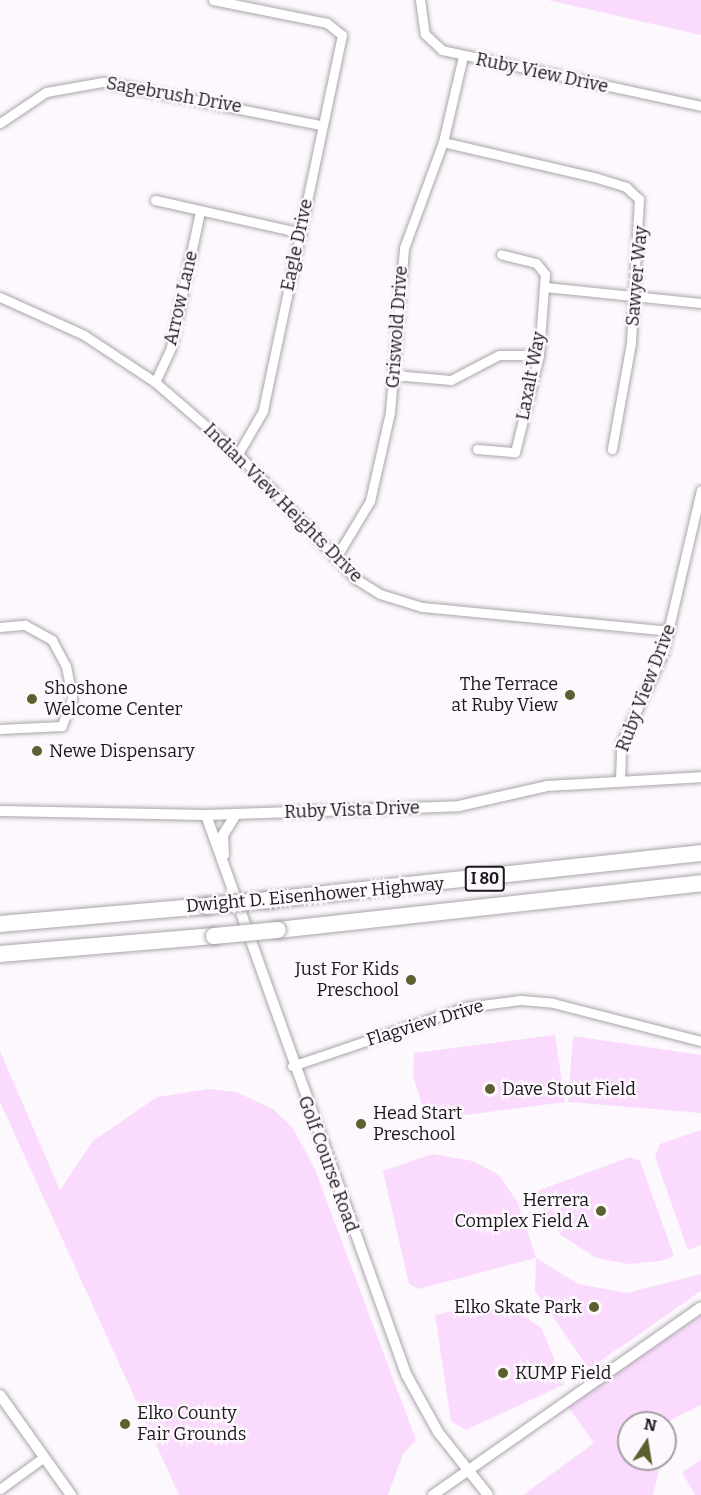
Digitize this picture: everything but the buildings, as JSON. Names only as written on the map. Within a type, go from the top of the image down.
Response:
[{"type":"highway","name":"Dwight D. Eisenhower Highway","points":[[0,924],[269,900],[701,853]]},
{"type":"highway","name":"Dwight D. Eisenhower Highway","points":[[0,954],[278,930],[701,883]]},
{"type":"street","name":"Eagle Drive","points":[[213,0],[327,23],[340,31],[301,233],[263,411],[238,454]]},
{"type":"street","name":"Ruby View Drive","points":[[420,0],[421,22],[432,44],[464,56],[701,106]]},
{"type":"street","name":"Griswold Drive","points":[[335,559],[366,511],[394,375],[395,308],[404,248],[443,142],[464,56]]},
{"type":"street","name":"Sagebrush Drive","points":[[0,123],[46,92],[103,81],[321,125]]},
{"type":"street","name":"Sawyer Way","points":[[443,142],[633,192],[642,214],[626,390],[612,449]]},
{"type":"street","points":[[155,200],[301,233]]},
{"type":"street","name":"Arrow Lane","points":[[155,382],[171,347],[200,212]]},
{"type":"street","points":[[501,254],[536,263],[545,274],[545,287],[701,303]]},
{"type":"street","name":"Laxalt Way","points":[[477,449],[515,452],[539,355],[545,287]]},
{"type":"street","name":"Indian View Heights Drive","points":[[0,297],[84,335],[155,382],[238,454],[335,559],[367,587],[409,604],[669,631]]},
{"type":"street","points":[[394,375],[451,380],[499,355],[539,355]]},
{"type":"street","name":"Ruby View Drive","points":[[620,780],[621,744],[669,631],[701,490]]},
{"type":"street","points":[[0,627],[25,625],[52,640],[66,666],[72,698],[62,726],[0,729]]},
{"type":"street","name":"Ruby Vista Drive","points":[[0,811],[206,815],[459,806],[548,786],[701,777]]},
{"type":"street","points":[[231,894],[222,839],[236,814]]},
{"type":"street","name":"Golf Course Road","points":[[206,815],[231,894],[292,1066],[406,1374],[438,1432],[488,1495]]},
{"type":"street","name":"Flagview Drive","points":[[292,1066],[466,1007],[511,1001],[553,1003],[701,1041]]},
{"type":"street","points":[[433,1495],[701,1307]]},
{"type":"street","points":[[0,1395],[71,1495]]},
{"type":"street","points":[[0,1489],[44,1457]]},
{"type":"shaded area","points":[[548,0],[701,0],[701,35]]},
{"type":"shaded area","name":"Dave Stout Field","points":[[555,1035],[565,1102],[427,1120],[413,1076],[414,1053]]},
{"type":"shaded area","points":[[573,1036],[701,1055],[701,1113],[568,1102]]},
{"type":"shaded area","points":[[0,1051],[60,1190],[93,1141],[157,1097],[209,1089],[236,1092],[273,1109],[292,1127],[314,1167],[416,1440],[403,1454],[388,1495],[179,1495],[0,1102]]},
{"type":"shaded area","points":[[701,1130],[701,1245],[688,1250],[655,1157],[660,1144]]},
{"type":"shaded area","points":[[432,1154],[473,1161],[499,1175],[518,1203],[536,1258],[418,1289],[409,1284],[383,1171]]},
{"type":"shaded area","name":"Herrera Complex Field A","points":[[630,1157],[640,1161],[674,1256],[661,1261],[628,1264],[596,1258],[561,1235],[540,1204],[537,1191]]},
{"type":"shaded area","name":"Elko Skate Park","points":[[536,1258],[578,1284],[627,1293],[701,1274],[701,1291],[589,1369],[535,1291]]},
{"type":"shaded area","name":"KUMP Field","points":[[486,1303],[510,1306],[541,1328],[565,1384],[466,1430],[451,1421],[435,1315]]},
{"type":"shaded area","points":[[701,1315],[701,1405],[677,1417],[677,1411],[617,1411],[617,1471],[659,1471],[653,1495],[523,1495],[594,1443],[568,1407]]},
{"type":"shaded area","points":[[701,1460],[701,1495],[695,1495],[682,1472]]},
{"type":"place","name":"The Terrace at Ruby View","points":[[570,695]]},
{"type":"place","name":"Shoshone Welcome Center","points":[[32,699]]},
{"type":"place","name":"Newe Dispensary","points":[[37,751]]},
{"type":"place","name":"Just For Kids Preschool","points":[[411,980]]},
{"type":"place","name":"Dave Stout Field","points":[[490,1089]]},
{"type":"place","name":"Head Start Preschool","points":[[361,1124]]},
{"type":"place","name":"Herrera Complex Field A","points":[[601,1211]]},
{"type":"place","name":"Elko Skate Park","points":[[594,1307]]},
{"type":"place","name":"KUMP Field","points":[[503,1373]]},
{"type":"place","name":"Elko County Fair Grounds","points":[[125,1424]]}]
